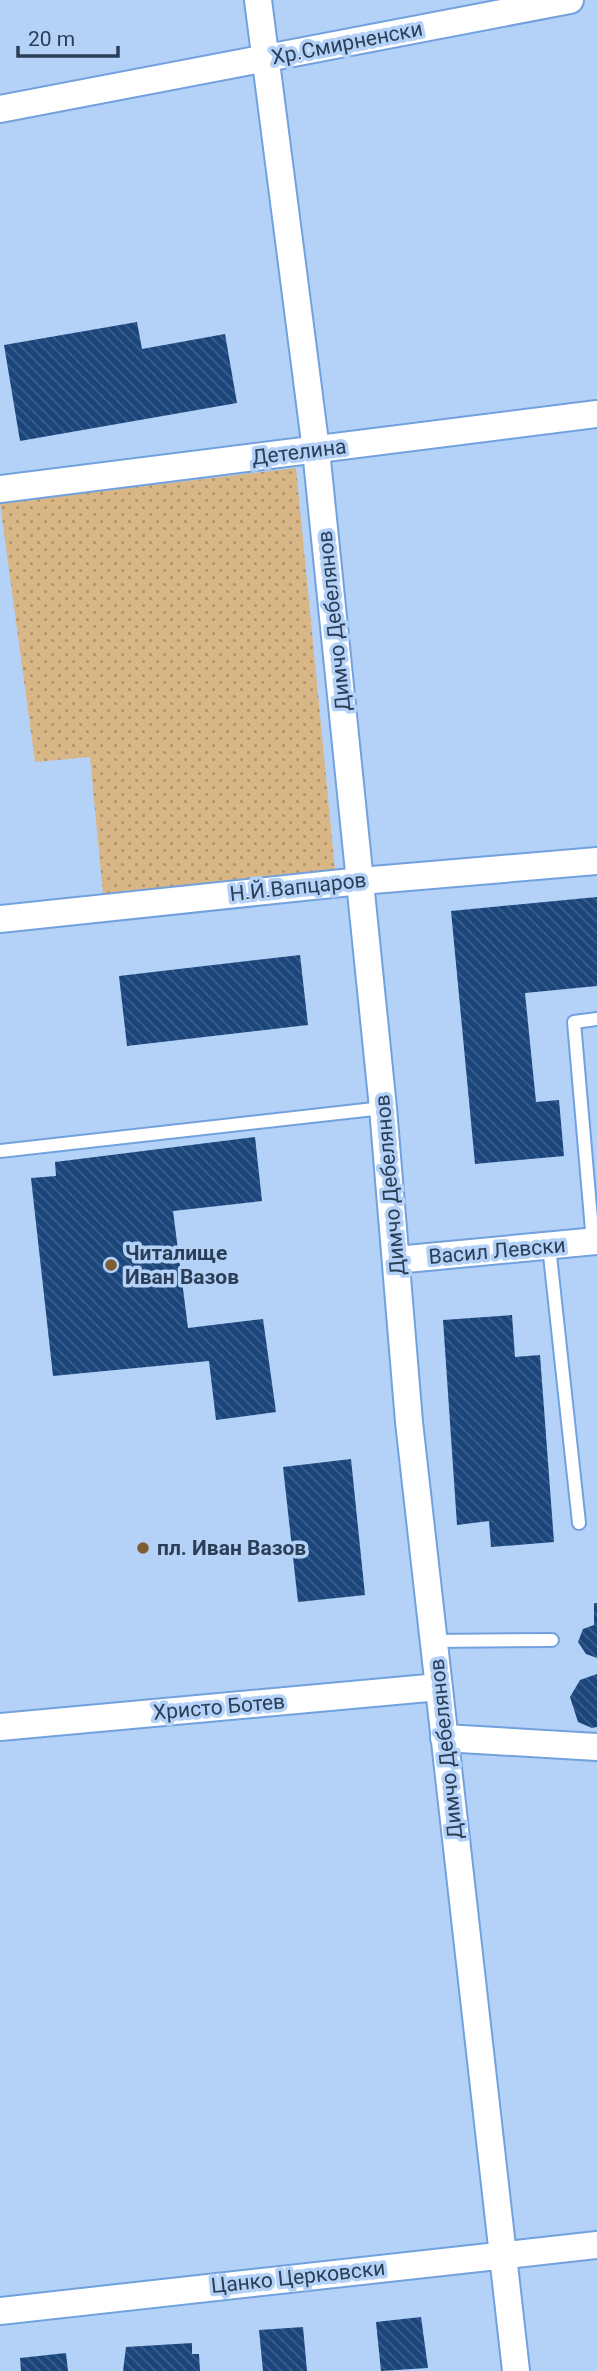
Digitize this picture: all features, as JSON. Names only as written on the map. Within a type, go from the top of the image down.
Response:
[{"type":"street","name":"Димчо Дебелянов","points":[[258,0],[316,450],[383,1108],[409,1422],[516,2371]]},
{"type":"street","name":"Хр.Смирненски","points":[[0,109],[569,0]]},
{"type":"street","name":"Детелина","points":[[0,489],[597,414]]},
{"type":"street","name":"Н.Й.Вапцаров","points":[[0,919],[361,881],[597,861]]},
{"type":"street","name":"Васил Левски","points":[[396,1260],[595,1241]]},
{"type":"street","name":"Христо Ботев","points":[[0,1727],[439,1687]]},
{"type":"street","points":[[444,1738],[597,1747]]},
{"type":"street","name":"Цанко Церковски","points":[[0,2311],[597,2245]]},
{"type":"lane","points":[[595,1241],[574,1022],[597,1020]]},
{"type":"lane","points":[[0,1151],[383,1108]]},
{"type":"lane","points":[[549,1246],[579,1523]]},
{"type":"lane","points":[[433,1641],[552,1640]]},
{"type":"shaded area","points":[[296,468],[335,870],[103,894],[90,757],[35,762],[0,503]]},
{"type":"building","points":[[137,322],[142,349],[225,334],[237,403],[20,441],[4,345]]},
{"type":"building","points":[[597,897],[597,986],[525,993],[536,1102],[559,1100],[564,1156],[475,1164],[451,911]]},
{"type":"building","points":[[300,955],[308,1025],[127,1046],[119,976]]},
{"type":"building","name":"Читалище Иван Вазов","points":[[255,1137],[262,1201],[173,1211],[188,1328],[263,1319],[276,1412],[216,1420],[209,1361],[53,1376],[31,1178],[56,1176],[55,1162]]},
{"type":"building","points":[[512,1315],[515,1357],[540,1355],[554,1542],[491,1547],[489,1521],[457,1525],[443,1320]]},
{"type":"building","points":[[351,1459],[365,1595],[298,1602],[283,1467]]},
{"type":"building","points":[[594,1603],[597,1603],[597,1658],[586,1654],[578,1642],[583,1629],[594,1625]]},
{"type":"building","points":[[597,1674],[597,1727],[592,1728],[578,1722],[570,1697],[580,1680]]},
{"type":"building","points":[[421,2317],[428,2368],[381,2371],[376,2322]]},
{"type":"building","points":[[303,2327],[307,2371],[263,2371],[259,2330]]},
{"type":"building","points":[[192,2343],[192,2354],[199,2354],[200,2371],[123,2371],[126,2347]]},
{"type":"building","points":[[66,2353],[68,2371],[21,2371],[20,2358]]},
{"type":"place","name":"Читалище Иван Вазов","points":[[111,1265]]},
{"type":"place","name":"пл. Иван Вазов","points":[[143,1548]]}]
